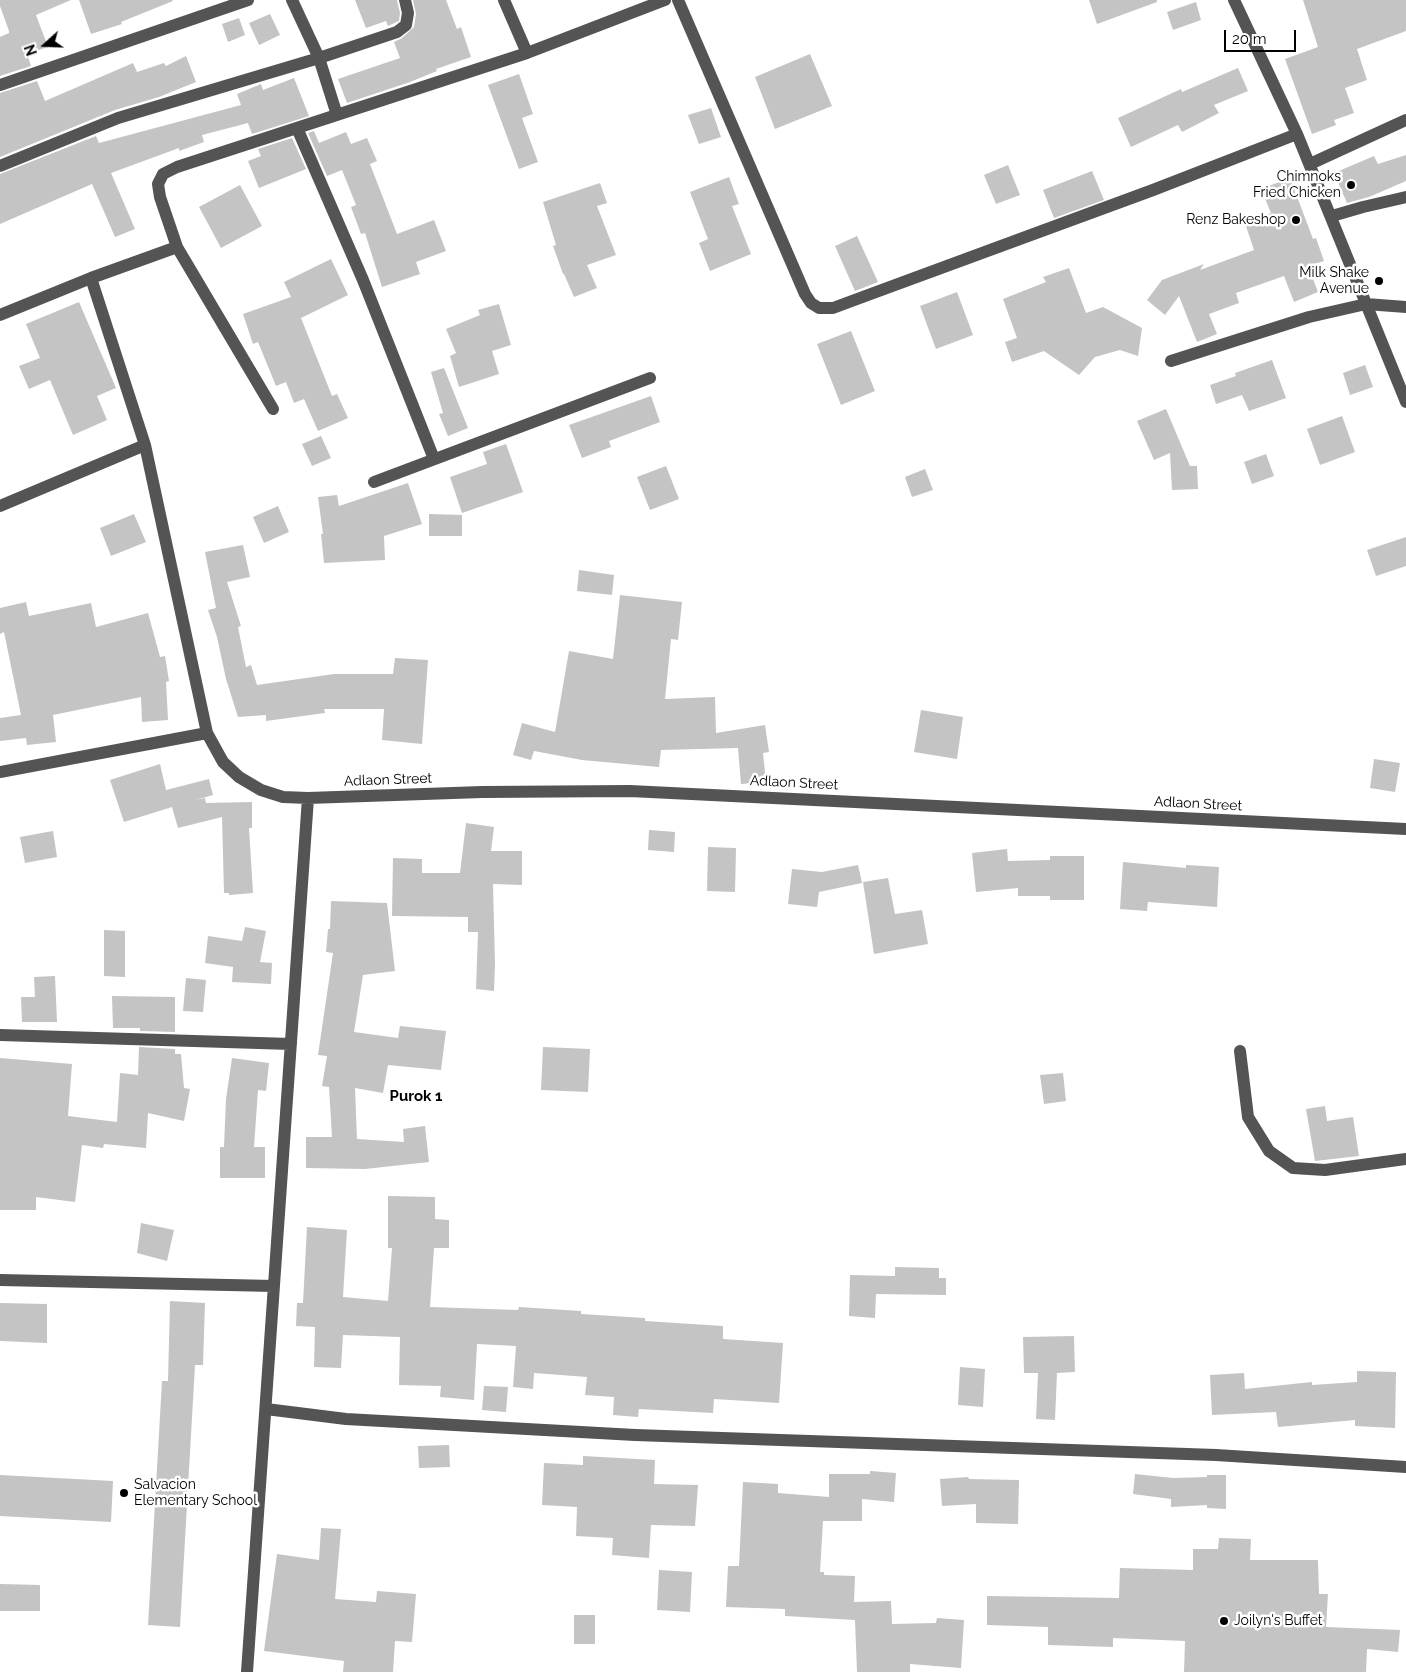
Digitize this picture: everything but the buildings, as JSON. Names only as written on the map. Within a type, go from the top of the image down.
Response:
[{"type":"street","points":[[0,85],[248,0]]},
{"type":"street","points":[[292,0],[319,58],[337,115]]},
{"type":"street","points":[[0,166],[118,118],[319,58],[396,32],[406,25],[408,13],[405,0]]},
{"type":"street","points":[[504,0],[527,53]]},
{"type":"street","points":[[273,409],[178,247],[160,197],[158,184],[163,174],[177,166],[527,53],[665,0]]},
{"type":"street","points":[[678,0],[805,294],[811,303],[819,308],[833,308],[1153,190],[1297,134]]},
{"type":"street","points":[[1234,0],[1310,164],[1406,402]]},
{"type":"street","points":[[1310,164],[1406,120]]},
{"type":"street","points":[[297,128],[363,280],[434,459]]},
{"type":"street","points":[[1332,216],[1406,197]]},
{"type":"street","points":[[0,315],[91,278],[178,247]]},
{"type":"street","name":"Adlaon Street","points":[[91,278],[145,445],[207,733],[223,762],[239,777],[261,790],[283,797],[308,798],[482,792],[630,791],[1406,829]]},
{"type":"street","points":[[1171,361],[1309,317],[1366,304],[1406,307]]},
{"type":"street","points":[[374,482],[650,378]]},
{"type":"street","points":[[0,506],[145,445]]},
{"type":"street","points":[[0,772],[207,733]]},
{"type":"street","points":[[247,1672],[308,798]]},
{"type":"street","points":[[0,1035],[290,1044]]},
{"type":"street","points":[[1240,1051],[1248,1117],[1268,1151],[1293,1168],[1325,1170],[1406,1159]]},
{"type":"street","points":[[0,1280],[274,1286]]},
{"type":"street","points":[[266,1409],[346,1419],[625,1434],[1216,1455],[1406,1467]]},
{"type":"place","name":"Chimnoks Fried Chicken","points":[[1351,185]]},
{"type":"place","name":"Renz Bakeshop","points":[[1296,220]]},
{"type":"place","name":"Milk Shake Avenue","points":[[1379,281]]},
{"type":"place","name":"Salvacion Elementary School","points":[[124,1493]]},
{"type":"place","name":"Joilyn's Buffet","points":[[1224,1621]]},
{"type":"district","name":"Purok 1","points":[[416,1096]]}]
